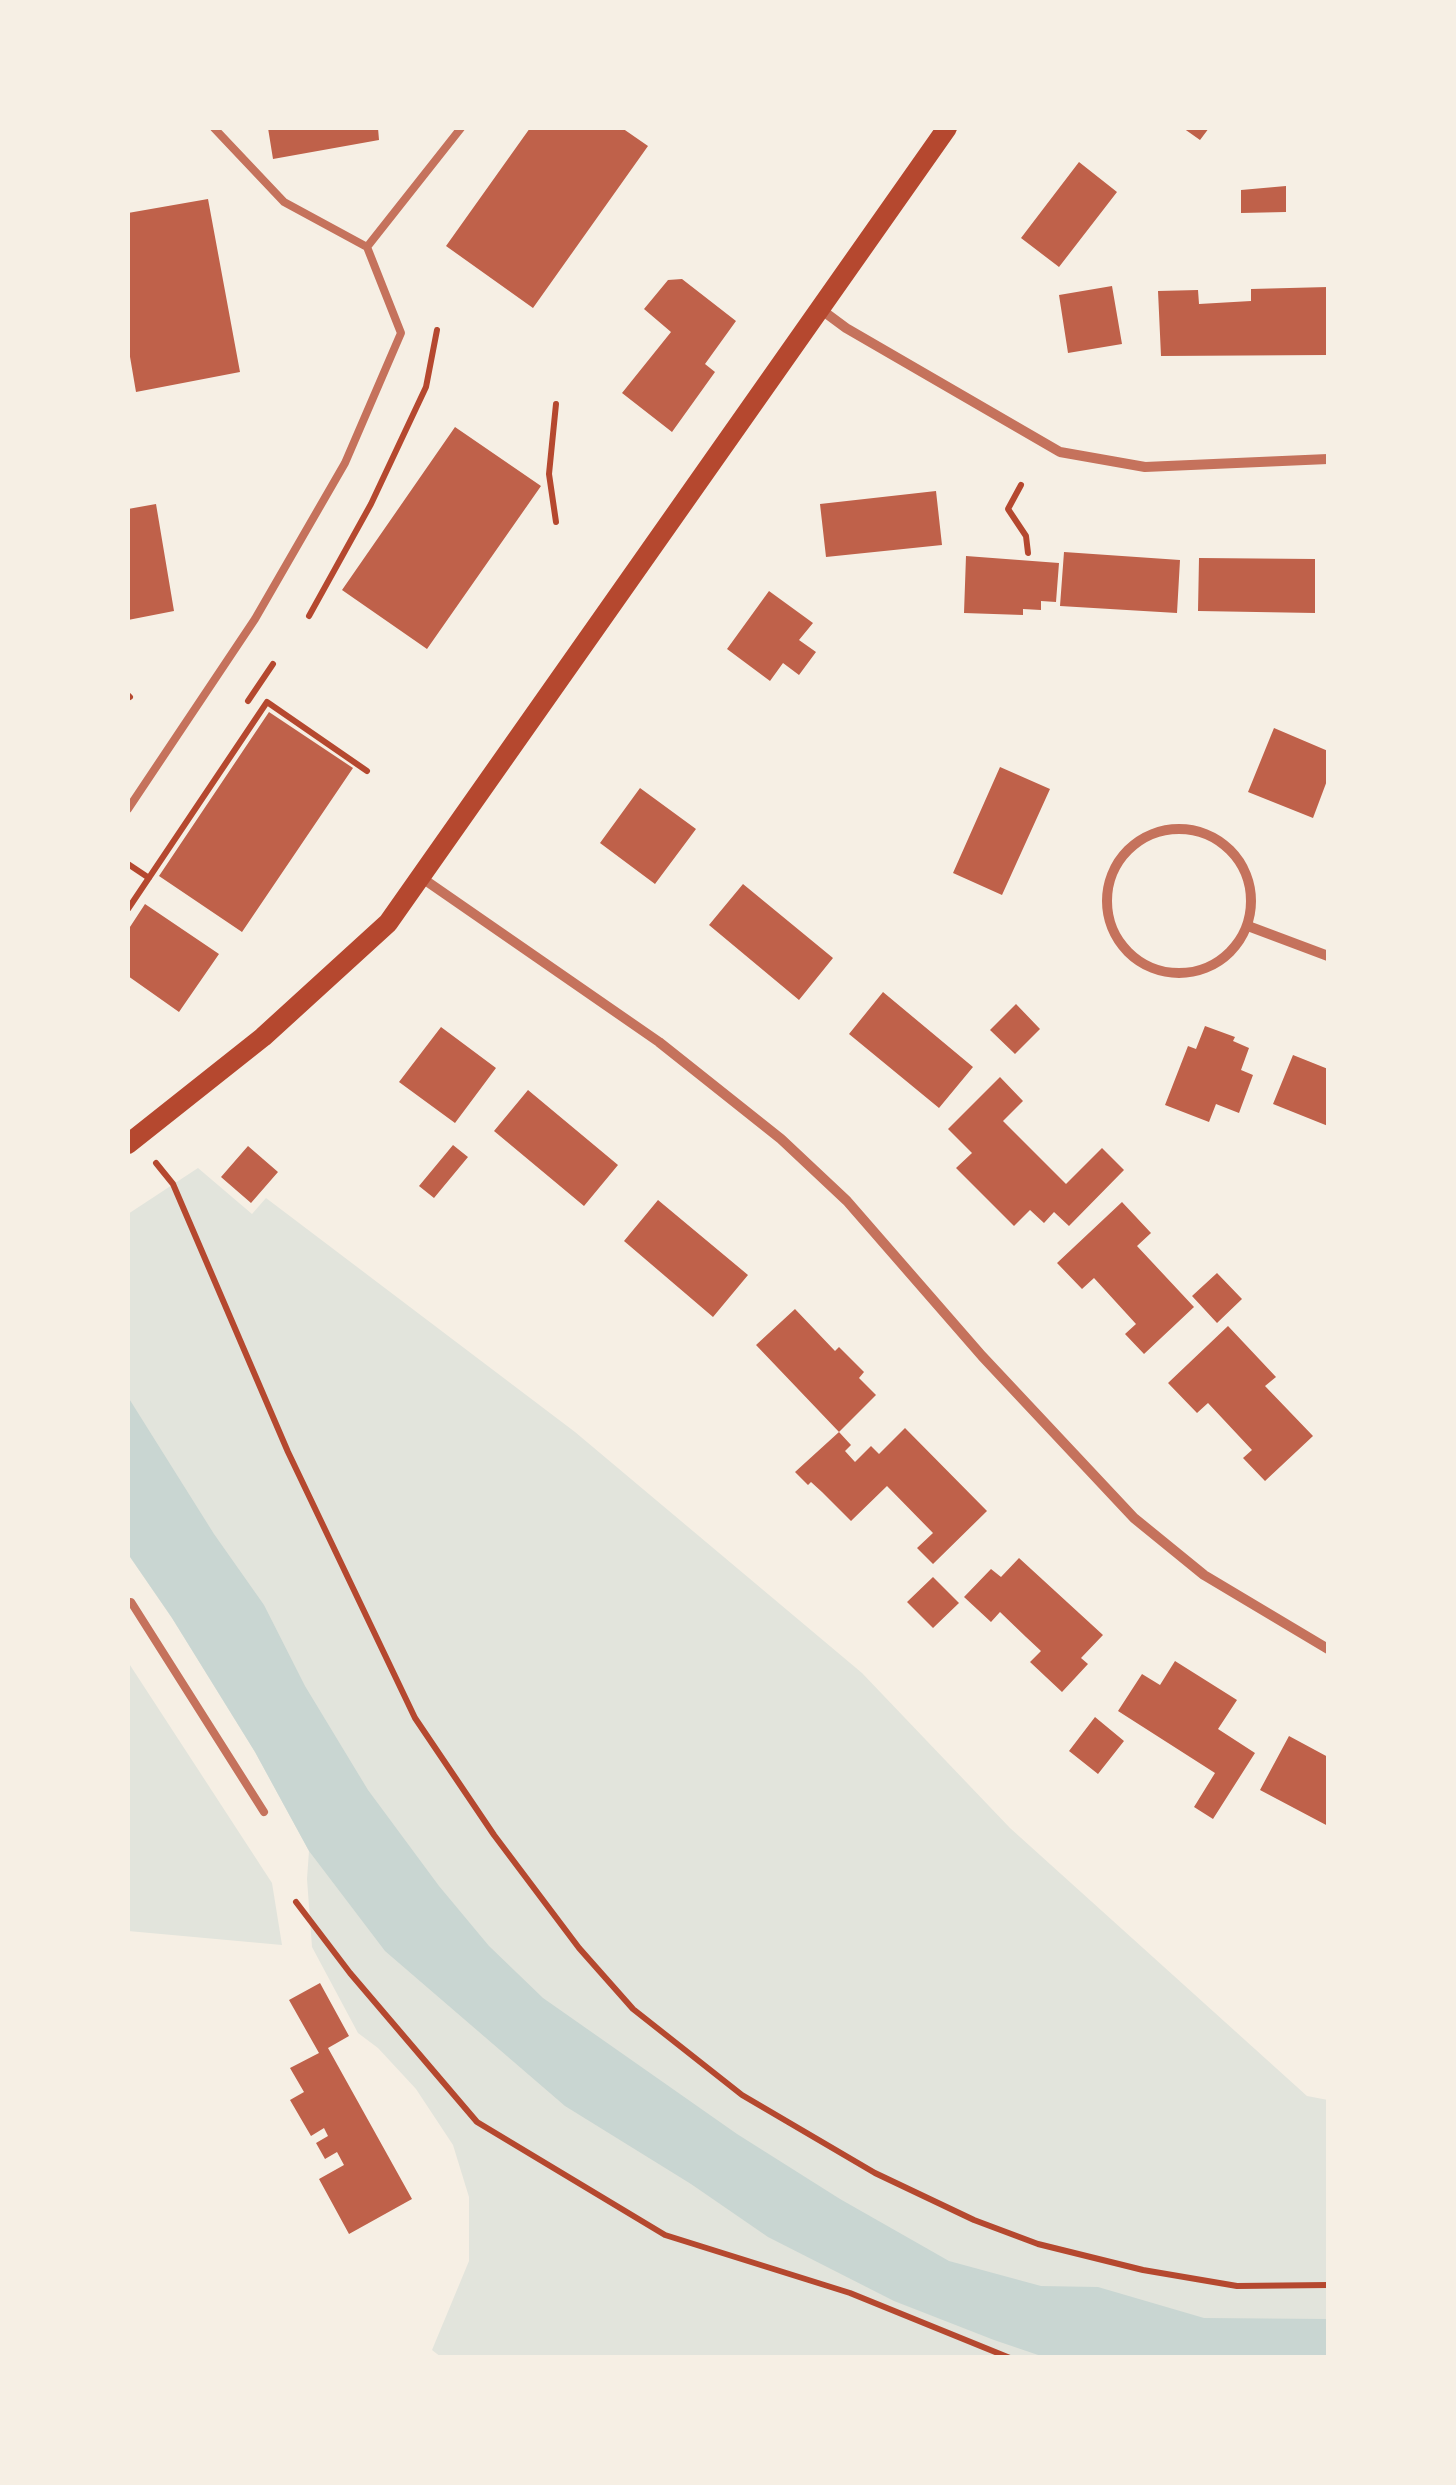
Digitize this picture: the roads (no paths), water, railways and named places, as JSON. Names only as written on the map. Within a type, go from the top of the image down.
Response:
[{"type":"main road","points":[[132,1140],[329,980],[388,923],[948,128]]},
{"type":"street","points":[[818,308],[1060,452],[1145,467],[1328,459]]},
{"type":"street","points":[[1163,829],[1202,832],[1236,854],[1251,888],[1248,926],[1228,956],[1191,974],[1149,969],[1116,942],[1105,896],[1108,879],[1128,848],[1163,829]]},
{"type":"street","points":[[422,878],[659,1042],[781,1139],[847,1201],[1009,1385],[1134,1518],[1204,1574],[1328,1649]]},
{"type":"street","points":[[1248,926],[1328,956]]},
{"type":"lane","points":[[128,808],[255,619],[345,462],[401,332],[367,247],[284,202],[214,128]]},
{"type":"lane","points":[[367,247],[461,128]]},
{"type":"lane","points":[[129,1600],[264,1812]]}]
